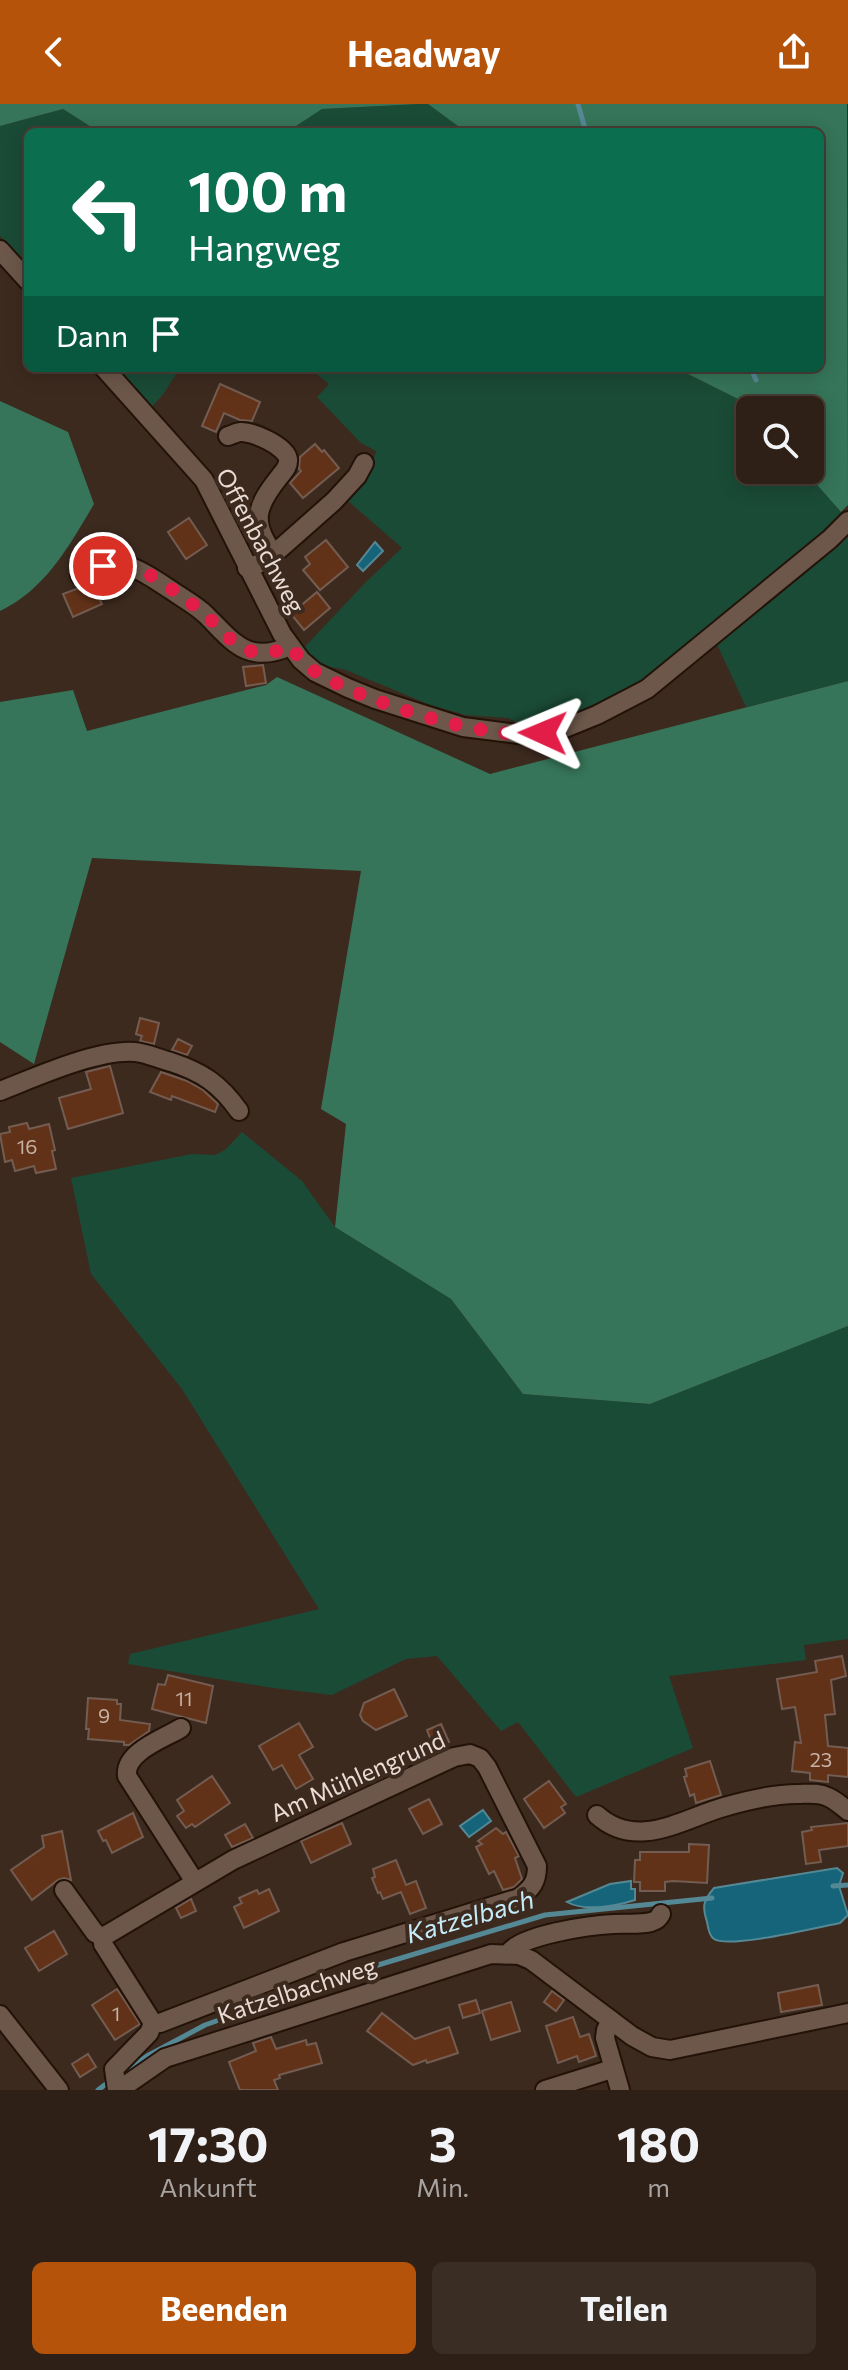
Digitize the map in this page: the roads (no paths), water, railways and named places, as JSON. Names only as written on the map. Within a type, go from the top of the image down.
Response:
[{"type":"street","points":[[0,250],[24,277]]},
{"type":"street","name":"Offenbachweg","points":[[108,372],[204,480],[290,646],[315,672],[375,699],[463,727],[526,735],[560,730],[647,689],[848,521]]},
{"type":"street","points":[[228,436],[238,432],[254,435],[272,442],[283,450],[288,459],[286,469],[266,496],[257,516],[258,529],[274,554]]},
{"type":"street","points":[[247,568],[274,554],[334,501],[357,476],[364,463]]},
{"type":"street","points":[[80,575],[103,566],[133,567],[194,605],[240,648],[263,654],[290,646]]},
{"type":"street","points":[[0,1091],[71,1063],[137,1052],[193,1070],[226,1092],[239,1111]]},
{"type":"street","points":[[181,1728],[144,1750],[129,1761],[126,1768],[127,1776],[195,1882]]},
{"type":"street","name":"Am Mühlengrund","points":[[103,1937],[233,1860],[454,1757],[470,1754],[480,1758],[487,1767],[537,1866],[537,1878],[531,1889],[519,1898],[344,1952],[160,2023],[153,2023]]},
{"type":"street","points":[[597,1815],[617,1828],[646,1832],[677,1825],[722,1807],[786,1794],[823,1795],[848,1811]]},
{"type":"street","points":[[64,1890],[95,1933],[103,1937],[103,1944],[153,2023],[149,2033],[114,2069],[118,2090]]},
{"type":"street","name":"Katzelbachweg","points":[[118,2090],[165,2058],[491,1954],[509,1953],[521,1943],[609,1924],[652,1922],[661,1914]]},
{"type":"street","points":[[509,1953],[531,1960],[652,2047],[670,2050],[848,2013]]},
{"type":"street","points":[[0,2015],[59,2090]]},
{"type":"street","points":[[611,2020],[605,2038],[620,2090]]},
{"type":"street","points":[[545,2090],[612,2069]]},
{"type":"water","points":[[375,542],[383,551],[363,571],[357,565]]},
{"type":"water","points":[[483,1810],[491,1821],[469,1837],[460,1826]]},
{"type":"water","points":[[837,1868],[843,1873],[839,1886],[848,1915],[840,1923],[737,1941],[714,1939],[710,1934],[704,1908],[714,1888]]},
{"type":"water","points":[[631,1881],[635,1900],[591,1907],[567,1902],[610,1884]]},
{"type":"waterway","points":[[578,104],[585,128]]},
{"type":"waterway","points":[[753,372],[756,380]]},
{"type":"waterway","name":"Katzelbach","points":[[833,1886],[848,1885]]},
{"type":"waterway","name":"Katzelbach","points":[[124,2071],[205,2025],[348,1974],[545,1915],[712,1898]]},
{"type":"waterway","name":"Katzelbach","points":[[98,2090],[106,2084]]}]
